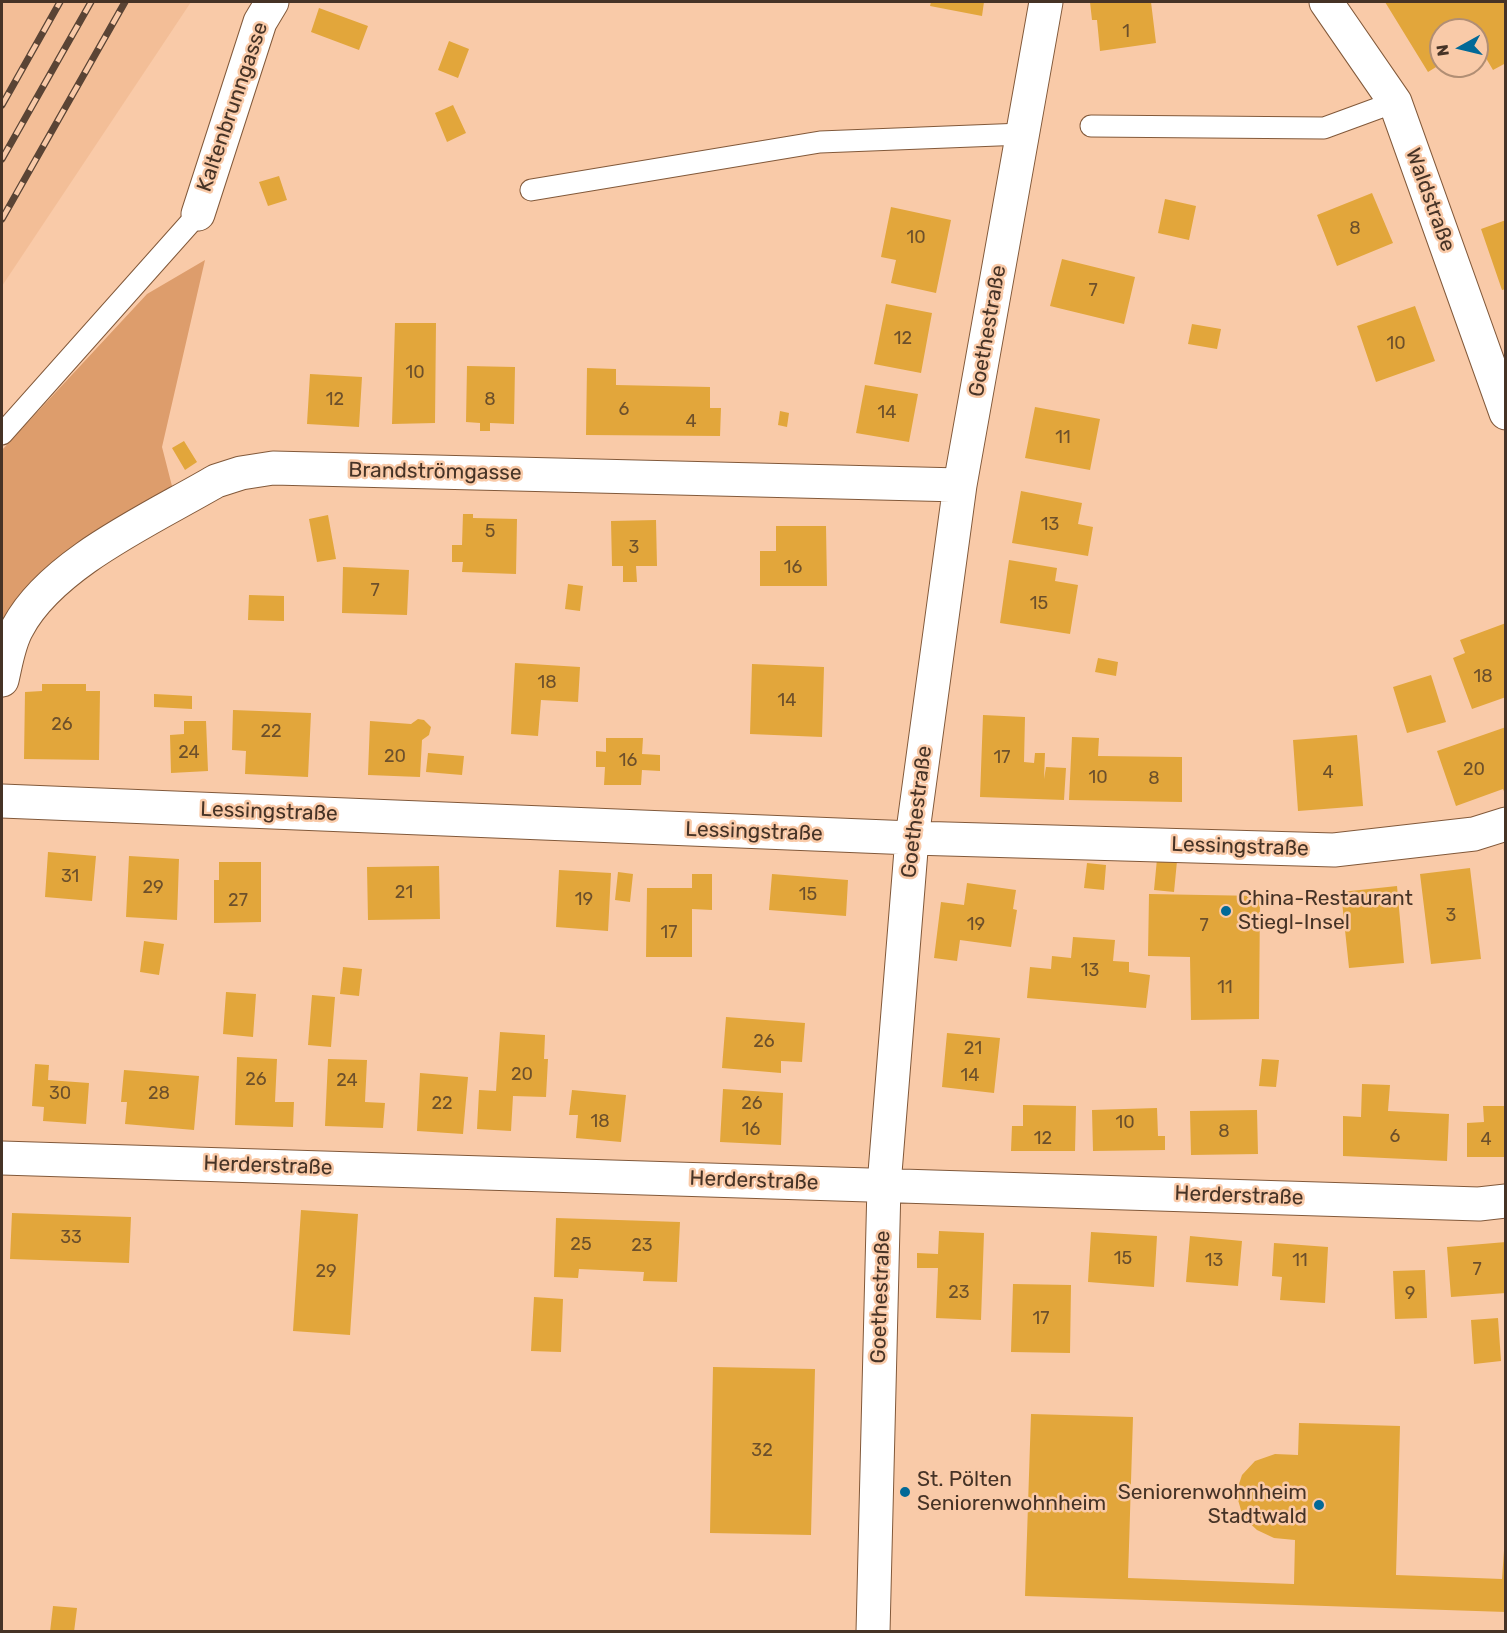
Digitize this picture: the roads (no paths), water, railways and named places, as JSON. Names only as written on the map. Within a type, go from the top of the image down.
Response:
[{"type":"street","name":"Kaltenbrunngasse","points":[[198,214],[260,22],[272,2]]},
{"type":"street","name":"Goethestraße","points":[[873,1632],[884,1185],[912,838],[960,485],[1046,2]]},
{"type":"street","name":"Waldstraße","points":[[1326,2],[1395,102],[1506,413]]},
{"type":"street","name":"Brandströmgasse","points":[[2,680],[17,628],[44,590],[74,565],[216,481],[241,473],[273,468],[960,485]]},
{"type":"street","name":"Lessingstraße","points":[[2,801],[912,838],[1334,850],[1474,834],[1506,824]]},
{"type":"street","name":"Herderstraße","points":[[2,1158],[1479,1204],[1506,1201]]},
{"type":"lane","points":[[1091,126],[1324,128],[1395,102]]},
{"type":"lane","points":[[531,190],[820,142],[1023,134]]},
{"type":"lane","points":[[2,434],[198,214]]},
{"type":"railway","points":[[2,105],[60,2]]},
{"type":"railway","points":[[2,159],[91,2]]},
{"type":"railway","points":[[2,219],[125,2]]},
{"type":"place","name":"China-Restaurant Stiegl-Insel","points":[[1226,911]]},
{"type":"place","name":"St. Pölten Seniorenwohnheim","points":[[905,1492]]},
{"type":"place","name":"Seniorenwohnheim Stadtwald","points":[[1319,1505]]}]
